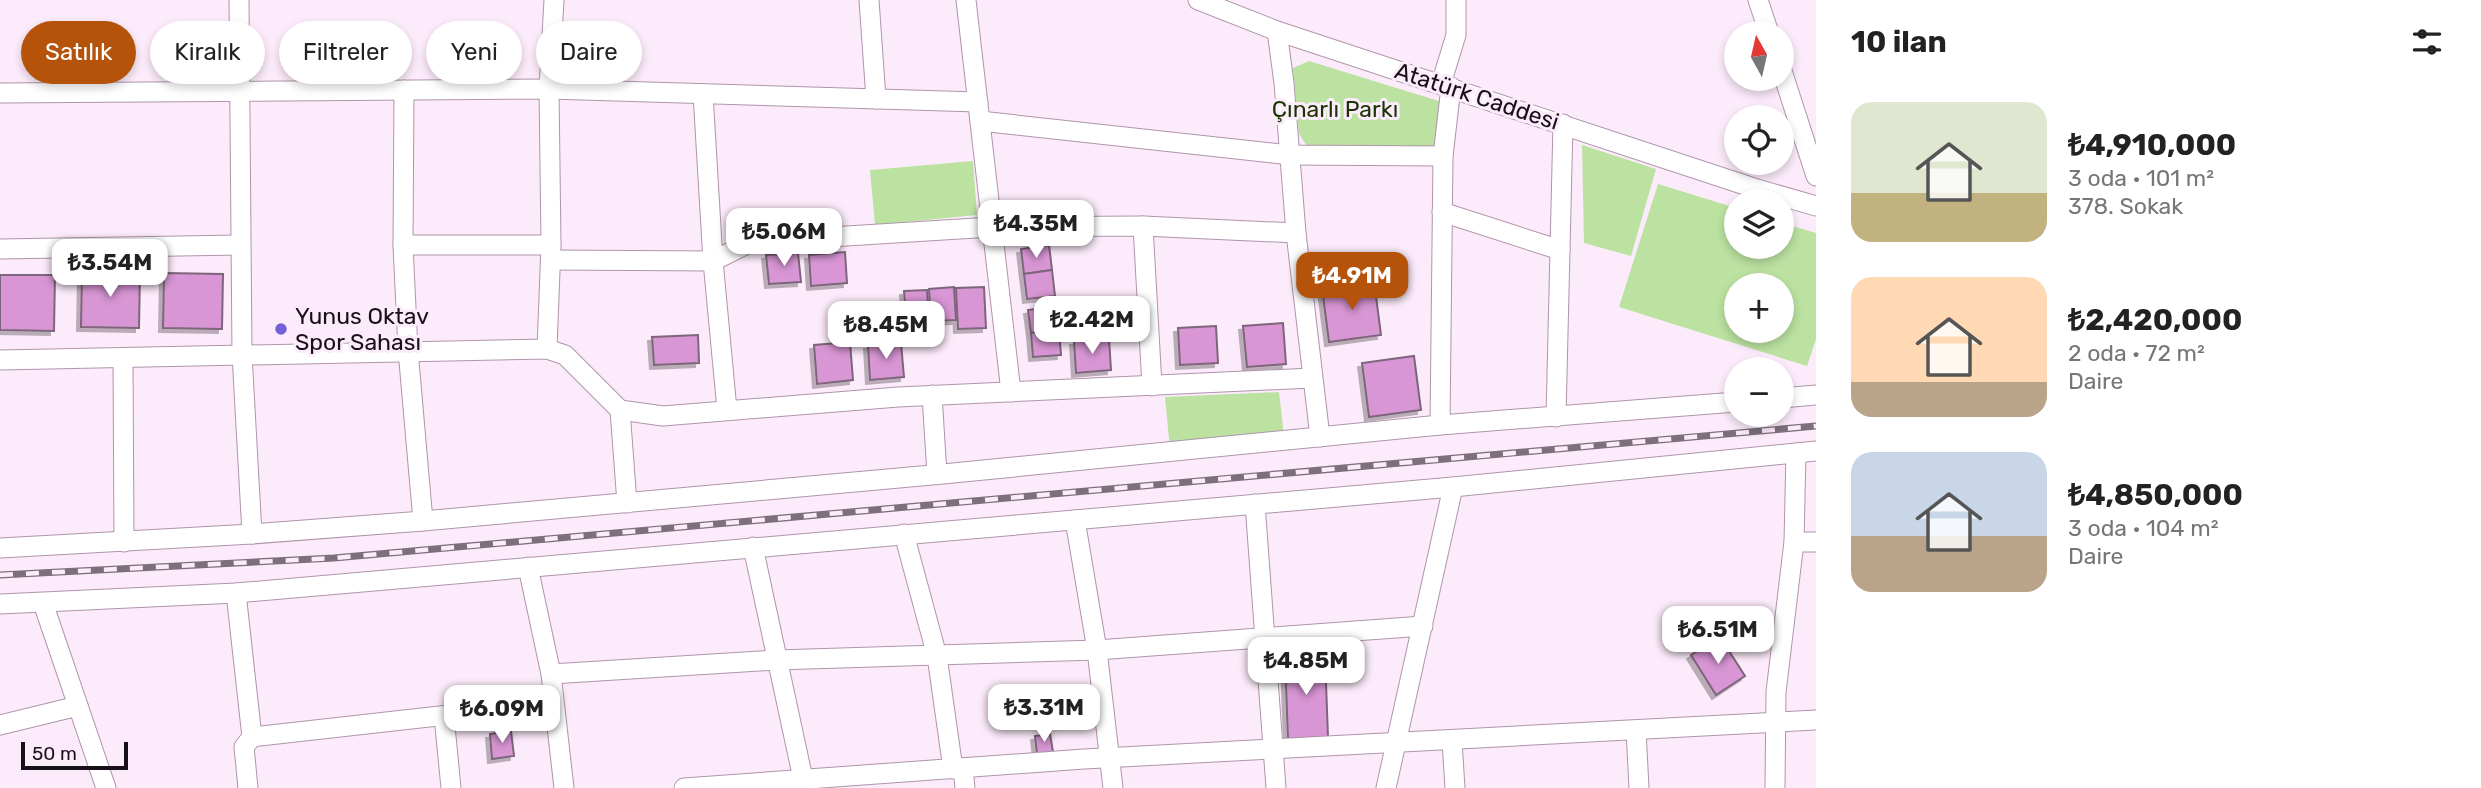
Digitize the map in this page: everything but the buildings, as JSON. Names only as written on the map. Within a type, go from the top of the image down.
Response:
[{"type":"street","points":[[239,0],[242,354],[252,534]]},
{"type":"street","points":[[547,349],[551,253],[549,89],[554,0]]},
{"type":"street","points":[[869,0],[876,99]]},
{"type":"street","points":[[966,0],[1011,392]]},
{"type":"street","points":[[1440,425],[1443,156],[1446,85],[1456,35],[1456,0]]},
{"type":"street","points":[[1758,0],[1765,21]]},
{"type":"street","name":"Atatürk Caddesi","points":[[1208,2],[1277,32],[1816,205]]},
{"type":"street","points":[[1277,32],[1296,233],[1320,437]]},
{"type":"street","points":[[0,93],[549,89],[876,99],[1290,155],[1443,156]]},
{"type":"street","points":[[404,90],[403,245],[408,350],[423,521]]},
{"type":"street","points":[[1788,91],[1816,176]]},
{"type":"street","points":[[703,94],[713,261],[727,410]]},
{"type":"street","points":[[1556,417],[1563,124]]},
{"type":"street","points":[[1758,188],[1816,186]]},
{"type":"street","points":[[1442,212],[1560,250]]},
{"type":"street","points":[[403,245],[713,261],[751,242],[992,227],[1143,226],[1296,233]]},
{"type":"street","points":[[1143,226],[1152,386]]},
{"type":"street","points":[[0,249],[240,245]]},
{"type":"street","points":[[0,360],[547,349],[565,355],[620,410],[663,415],[932,395],[1312,378]]},
{"type":"street","points":[[123,359],[124,542]]},
{"type":"street","points":[[932,395],[937,474]]},
{"type":"street","points":[[1794,397],[1816,395]]},
{"type":"street","points":[[0,548],[423,521],[1440,425],[1724,403]]},
{"type":"street","points":[[620,410],[626,503]]},
{"type":"street","points":[[0,604],[236,593],[1453,487],[1816,451]]},
{"type":"street","points":[[1774,788],[1776,692],[1794,542],[1796,453]]},
{"type":"street","points":[[1386,788],[1453,487]]},
{"type":"street","points":[[1255,504],[1276,788]]},
{"type":"street","points":[[1075,520],[1097,650],[1113,788]]},
{"type":"street","points":[[904,534],[937,656],[960,775]]},
{"type":"street","points":[[1794,542],[1816,542]]},
{"type":"street","points":[[753,547],[804,784]]},
{"type":"street","points":[[528,567],[551,674],[564,788]]},
{"type":"street","points":[[236,593],[252,737]]},
{"type":"street","points":[[43,603],[106,788]]},
{"type":"street","points":[[551,674],[776,660],[1097,650],[1423,626]]},
{"type":"street","points":[[247,788],[243,747],[252,737],[554,703]]},
{"type":"street","points":[[0,725],[78,706]]},
{"type":"street","points":[[444,716],[451,788]]},
{"type":"street","points":[[684,788],[960,775],[1110,758],[1816,720]]},
{"type":"street","points":[[1636,730],[1639,788]]},
{"type":"street","points":[[1452,741],[1455,788]]},
{"type":"green space","name":"Çınarlı Parkı","points":[[1309,61],[1442,102],[1435,148],[1307,146],[1299,134],[1293,68]]},
{"type":"green space","points":[[1582,145],[1656,169],[1631,256],[1584,243]]},
{"type":"green space","points":[[973,161],[977,215],[875,225],[870,170]]},
{"type":"green space","points":[[1658,184],[1724,204],[1724,259],[1794,259],[1794,227],[1816,233],[1816,339],[1807,366],[1794,362],[1794,357],[1778,357],[1734,343],[1794,343],[1794,273],[1724,273],[1724,340],[1619,307]]},
{"type":"green space","points":[[1279,392],[1284,436],[1170,449],[1165,397]]},
{"type":"railway","points":[[0,575],[334,558],[1816,426]]},
{"type":"place","name":"Yunus Oktav Spor Sahası","points":[[281,329]]}]
